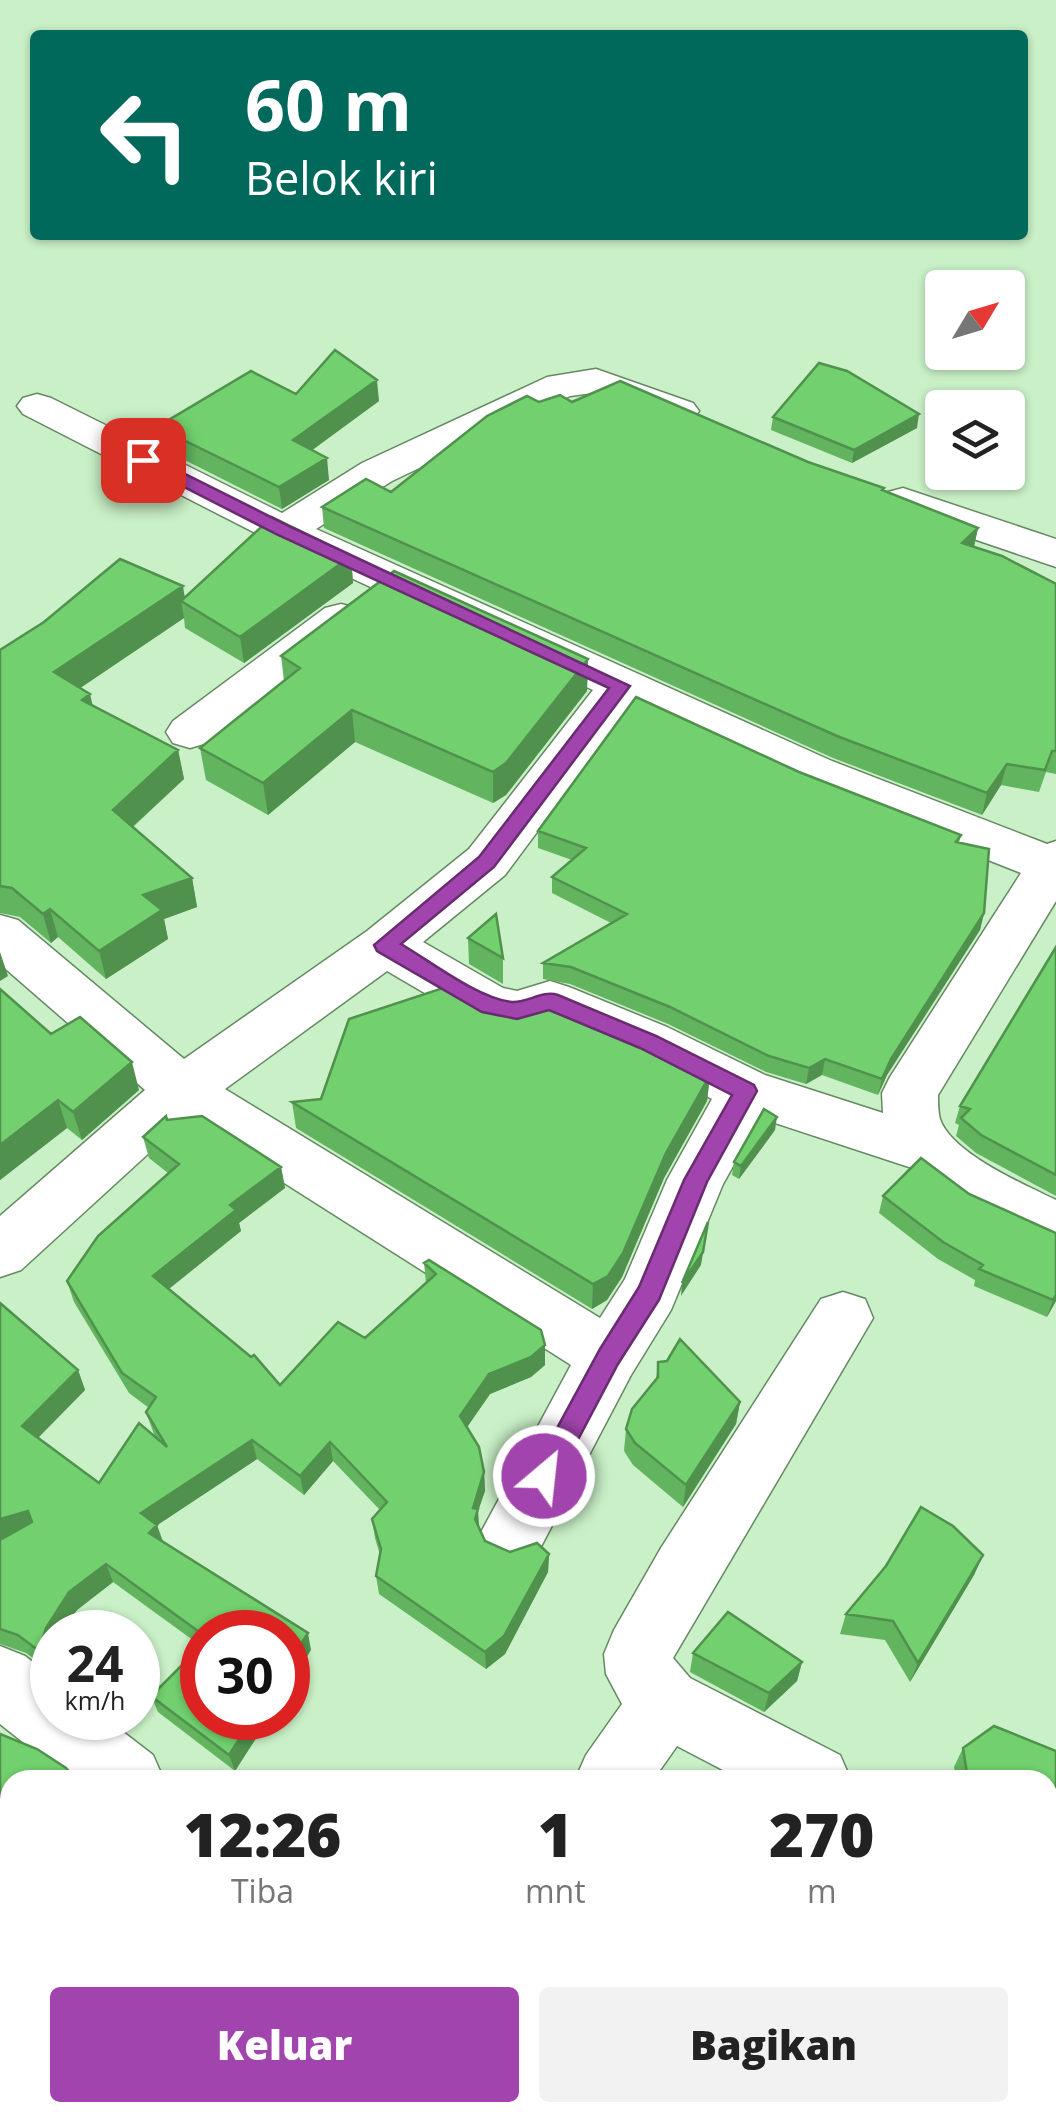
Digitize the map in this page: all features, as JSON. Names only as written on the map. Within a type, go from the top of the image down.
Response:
[{"type":"street","points":[[284,531],[377,472],[561,385],[596,381],[634,391],[720,428]]},
{"type":"street","points":[[38,406],[284,531],[621,686],[815,772],[1054,862],[910,1094],[907,1111],[927,1150]]},
{"type":"street","points":[[857,484],[1056,554]]},
{"type":"street","points":[[190,732],[392,581]]},
{"type":"street","points":[[0,1252],[182,1090],[385,945],[487,862],[621,686]]},
{"type":"street","points":[[0,934],[182,1090],[609,1356]]},
{"type":"street","points":[[385,945],[490,1006],[517,1011],[550,1001],[648,1042],[746,1091],[927,1150],[975,1184],[1056,1228]]},
{"type":"street","points":[[512,1536],[609,1356],[650,1292],[696,1180],[746,1091]]},
{"type":"street","points":[[795,1770],[665,1702],[641,1674],[638,1654],[685,1570],[844,1318]]},
{"type":"street","points":[[0,1680],[115,1770]]},
{"type":"street","points":[[618,1770],[665,1702]]},
{"type":"building","points":[[335,350],[377,380],[293,440],[327,458],[279,487],[157,427],[251,371],[296,394]]},
{"type":"building","points":[[819,363],[847,371],[919,414],[854,450],[773,417]]},
{"type":"building","points":[[620,381],[808,462],[884,488],[978,528],[962,543],[1002,556],[1056,584],[1056,751],[1052,751],[1045,770],[1007,764],[987,793],[837,736],[322,507],[366,479],[391,492],[487,416],[527,396],[539,402],[560,395],[572,402]]},
{"type":"building","points":[[272,517],[351,556],[240,637],[181,601]]},
{"type":"building","points":[[120,559],[183,586],[54,672],[90,694],[82,700],[178,750],[113,810],[192,878],[143,895],[162,910],[99,951],[50,909],[43,914],[12,888],[0,886],[0,650],[44,622]]},
{"type":"building","points":[[394,571],[588,659],[506,763],[493,772],[352,710],[263,783],[200,748],[300,668],[281,656]]},
{"type":"building","points":[[636,697],[799,772],[961,835],[956,842],[989,849],[984,913],[882,1079],[825,1059],[809,1068],[769,1056],[670,1007],[571,967],[543,963],[627,914],[552,877],[586,848],[538,831]]},
{"type":"building","points":[[496,914],[503,958],[468,938]]},
{"type":"building","points":[[1056,947],[1056,1175],[981,1135],[961,1118],[970,1109],[960,1106]]},
{"type":"building","points":[[449,986],[469,997],[516,1008],[547,1000],[710,1075],[666,1153],[623,1253],[608,1276],[593,1284],[292,1102],[321,1099],[349,1019]]},
{"type":"building","points":[[0,989],[51,1034],[80,1017],[132,1062],[73,1112],[58,1100],[0,1145]]},
{"type":"building","points":[[764,1109],[777,1117],[741,1166],[734,1162]]},
{"type":"building","points":[[166,1116],[167,1120],[202,1116],[281,1167],[230,1205],[236,1210],[153,1276],[251,1357],[254,1355],[280,1385],[338,1322],[365,1338],[436,1274],[424,1263],[429,1260],[541,1330],[545,1345],[531,1357],[489,1374],[460,1416],[479,1447],[484,1472],[473,1508],[478,1509],[475,1519],[485,1541],[510,1552],[537,1543],[549,1554],[504,1636],[485,1652],[376,1576],[381,1549],[372,1519],[387,1502],[330,1442],[300,1476],[252,1440],[141,1513],[157,1525],[149,1533],[271,1610],[180,1610],[180,1618],[106,1564],[69,1592],[58,1610],[30,1610],[30,1644],[0,1629],[0,1540],[32,1522],[28,1511],[0,1519],[0,1303],[78,1370],[22,1426],[99,1483],[139,1423],[167,1447],[146,1412],[156,1397],[122,1373],[67,1281],[98,1236],[179,1164],[143,1137]]},
{"type":"building","points":[[921,1158],[969,1194],[1056,1233],[1053,1300],[979,1269],[983,1265],[943,1242],[883,1196]]},
{"type":"building","points":[[708,1222],[703,1252],[682,1283]]},
{"type":"building","points":[[680,1339],[740,1402],[686,1485],[635,1443],[626,1429],[632,1409],[658,1377],[658,1362],[667,1361]]},
{"type":"building","points":[[921,1507],[953,1526],[983,1555],[918,1663],[893,1621],[846,1614],[886,1566]]},
{"type":"building","points":[[728,1612],[802,1662],[769,1693],[693,1653]]},
{"type":"building","points":[[180,1667],[180,1718],[160,1703],[160,1687]]},
{"type":"building","points":[[994,1726],[1056,1751],[1056,1770],[966,1770],[963,1748]]},
{"type":"building","points":[[0,1734],[37,1749],[68,1770],[0,1770]]},
{"type":"building","points":[[209,1740],[239,1740],[229,1755]]},
{"type":"route","points":[[143,460],[284,531],[621,686],[487,862],[385,945],[490,1006],[517,1011],[550,1001],[648,1042],[746,1091],[696,1180],[650,1292],[609,1356],[544,1476]]}]
